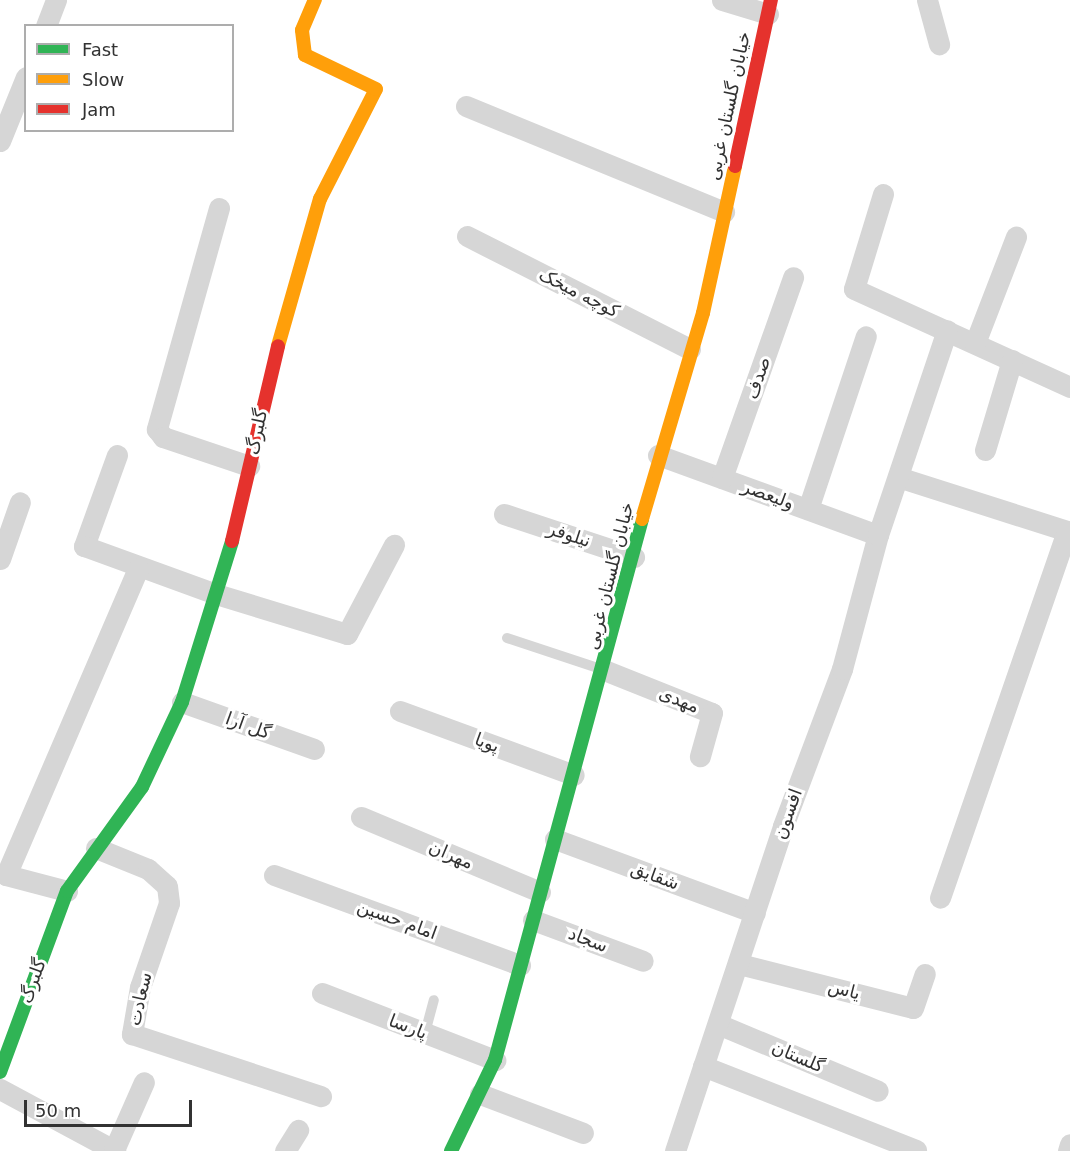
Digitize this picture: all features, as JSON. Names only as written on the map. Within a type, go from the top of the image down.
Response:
[{"type":"street","points":[[47,24],[56,0]]},
{"type":"street","name":"گلبرگ","points":[[0,1072],[68,891],[96,848],[142,786],[182,702],[216,594],[268,382],[320,199],[376,88],[305,55],[302,30],[315,0]]},
{"type":"street","points":[[722,0],[769,7]]},
{"type":"street","points":[[927,0],[939,44]]},
{"type":"street","name":"خیابان گلستان غربی","points":[[451,1151],[495,1060],[540,892],[604,670],[658,455],[703,313],[769,7]]},
{"type":"street","points":[[0,141],[24,82]]},
{"type":"street","points":[[466,106],[724,212]]},
{"type":"street","points":[[883,194],[854,289],[1070,387]]},
{"type":"street","points":[[219,208],[157,429],[163,437],[249,466]]},
{"type":"street","name":"کوچه میخک","points":[[467,236],[690,349]]},
{"type":"street","points":[[975,343],[1016,237]]},
{"type":"street","name":"صدف","points":[[722,478],[793,277]]},
{"type":"street","points":[[940,898],[1067,531],[898,477],[946,330]]},
{"type":"street","points":[[808,509],[866,336]]},
{"type":"street","points":[[985,450],[1012,360]]},
{"type":"street","points":[[117,455],[84,546],[138,568],[216,594],[348,634],[394,545]]},
{"type":"street","name":"ولیعصر","points":[[658,455],[878,535]]},
{"type":"street","name":"افسون","points":[[678,1150],[703,1066],[755,913],[842,669],[878,535],[898,477]]},
{"type":"street","points":[[0,559],[20,502]]},
{"type":"street","name":"نیلوفر","points":[[504,514],[634,557]]},
{"type":"street","points":[[68,891],[6,875],[138,568]]},
{"type":"street","name":"مهدی","points":[[604,670],[712,713],[700,756]]},
{"type":"street","name":"گل آرا","points":[[182,702],[314,749]]},
{"type":"street","name":"پویا","points":[[400,711],[574,775]]},
{"type":"street","name":"مهران","points":[[361,817],[540,892]]},
{"type":"street","name":"شقایق","points":[[555,839],[755,913]]},
{"type":"street","name":"سعادت","points":[[96,848],[148,869],[167,886],[170,903],[140,987],[132,1034],[321,1096]]},
{"type":"street","name":"امام حسین","points":[[274,875],[520,965]]},
{"type":"street","name":"سجاد","points":[[533,920],[643,961]]},
{"type":"street","name":"یاس","points":[[739,964],[913,1008],[925,974]]},
{"type":"street","name":"پارسا","points":[[322,993],[495,1060]]},
{"type":"street","name":"گلستان","points":[[718,1024],[879,1091]]},
{"type":"street","points":[[703,1066],[916,1150]]},
{"type":"street","points":[[0,1089],[114,1151],[144,1082]]},
{"type":"street","points":[[480,1094],[583,1133]]},
{"type":"street","points":[[285,1151],[298,1130]]},
{"type":"street","points":[[1068,1151],[1070,1144]]},
{"type":"lane","points":[[507,638],[604,670]]},
{"type":"lane","points":[[425,1033],[434,1000]]},
{"type":"traffic: fast","points":[[451,1151],[495,1060],[642,519]]},
{"type":"traffic: fast","points":[[0,1072],[67,891],[142,787],[182,702],[232,541]]},
{"type":"traffic: slow","points":[[278,346],[320,199],[376,89],[305,55],[302,30],[315,0]]},
{"type":"traffic: slow","points":[[642,519],[703,313],[735,166]]},
{"type":"traffic: jam","points":[[735,166],[771,0]]},
{"type":"traffic: jam","points":[[232,541],[278,346]]}]
